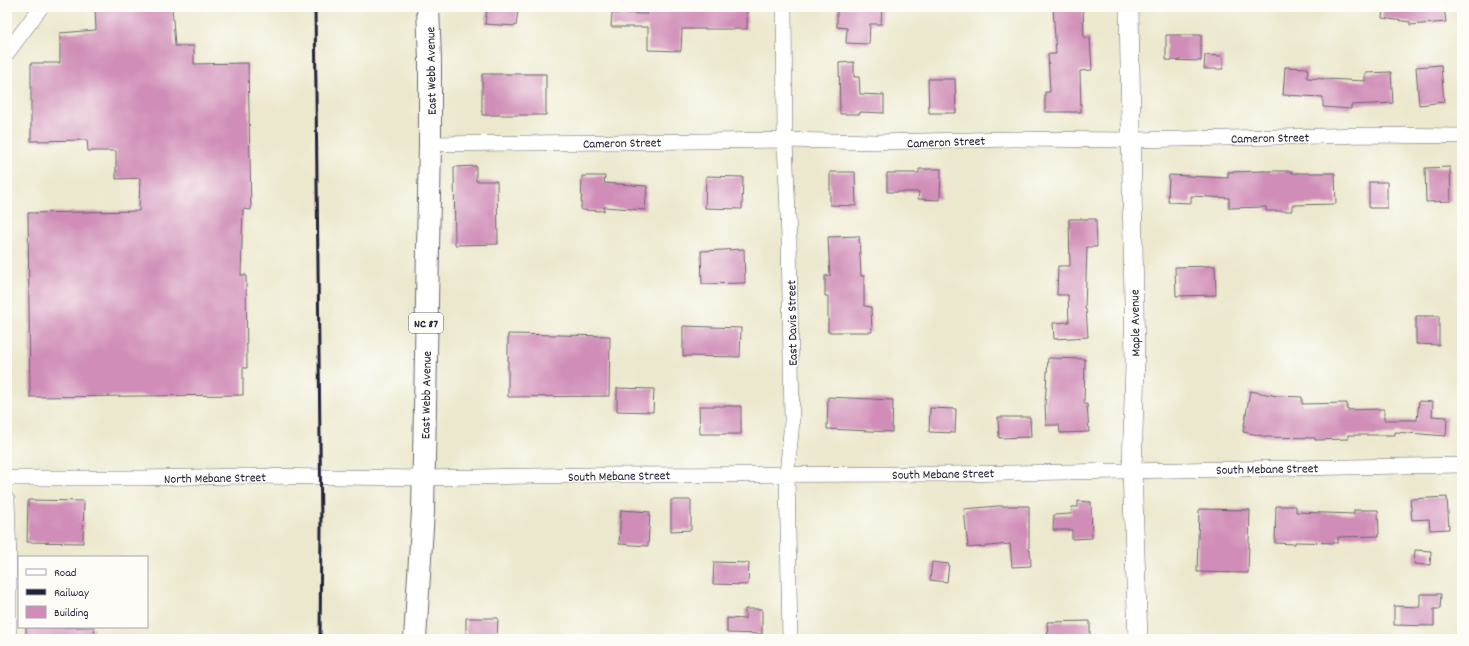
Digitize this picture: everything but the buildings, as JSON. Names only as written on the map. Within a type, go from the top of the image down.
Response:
[{"type":"highway","name":"East Webb Avenue","points":[[415,639],[420,578],[424,478],[430,144],[430,60],[428,7]]},
{"type":"main road","name":"Maple Avenue","points":[[1129,7],[1134,363],[1132,470],[1138,639]]},
{"type":"street","points":[[7,53],[41,7]]},
{"type":"street","name":"East Davis Street","points":[[784,7],[785,140],[789,239],[792,421],[788,474],[790,639]]},
{"type":"street","name":"Cameron Street","points":[[430,144],[785,140],[874,142],[1014,139],[1132,140],[1369,135],[1462,136]]},
{"type":"street","name":"South Mebane Street","points":[[424,478],[591,475],[953,474],[1462,465]]},
{"type":"street","name":"North Mebane Street","points":[[7,478],[248,476],[424,478]]},
{"type":"street","points":[[7,500],[9,560],[8,639]]},
{"type":"railway","points":[[315,7],[321,526],[320,639]]}]
